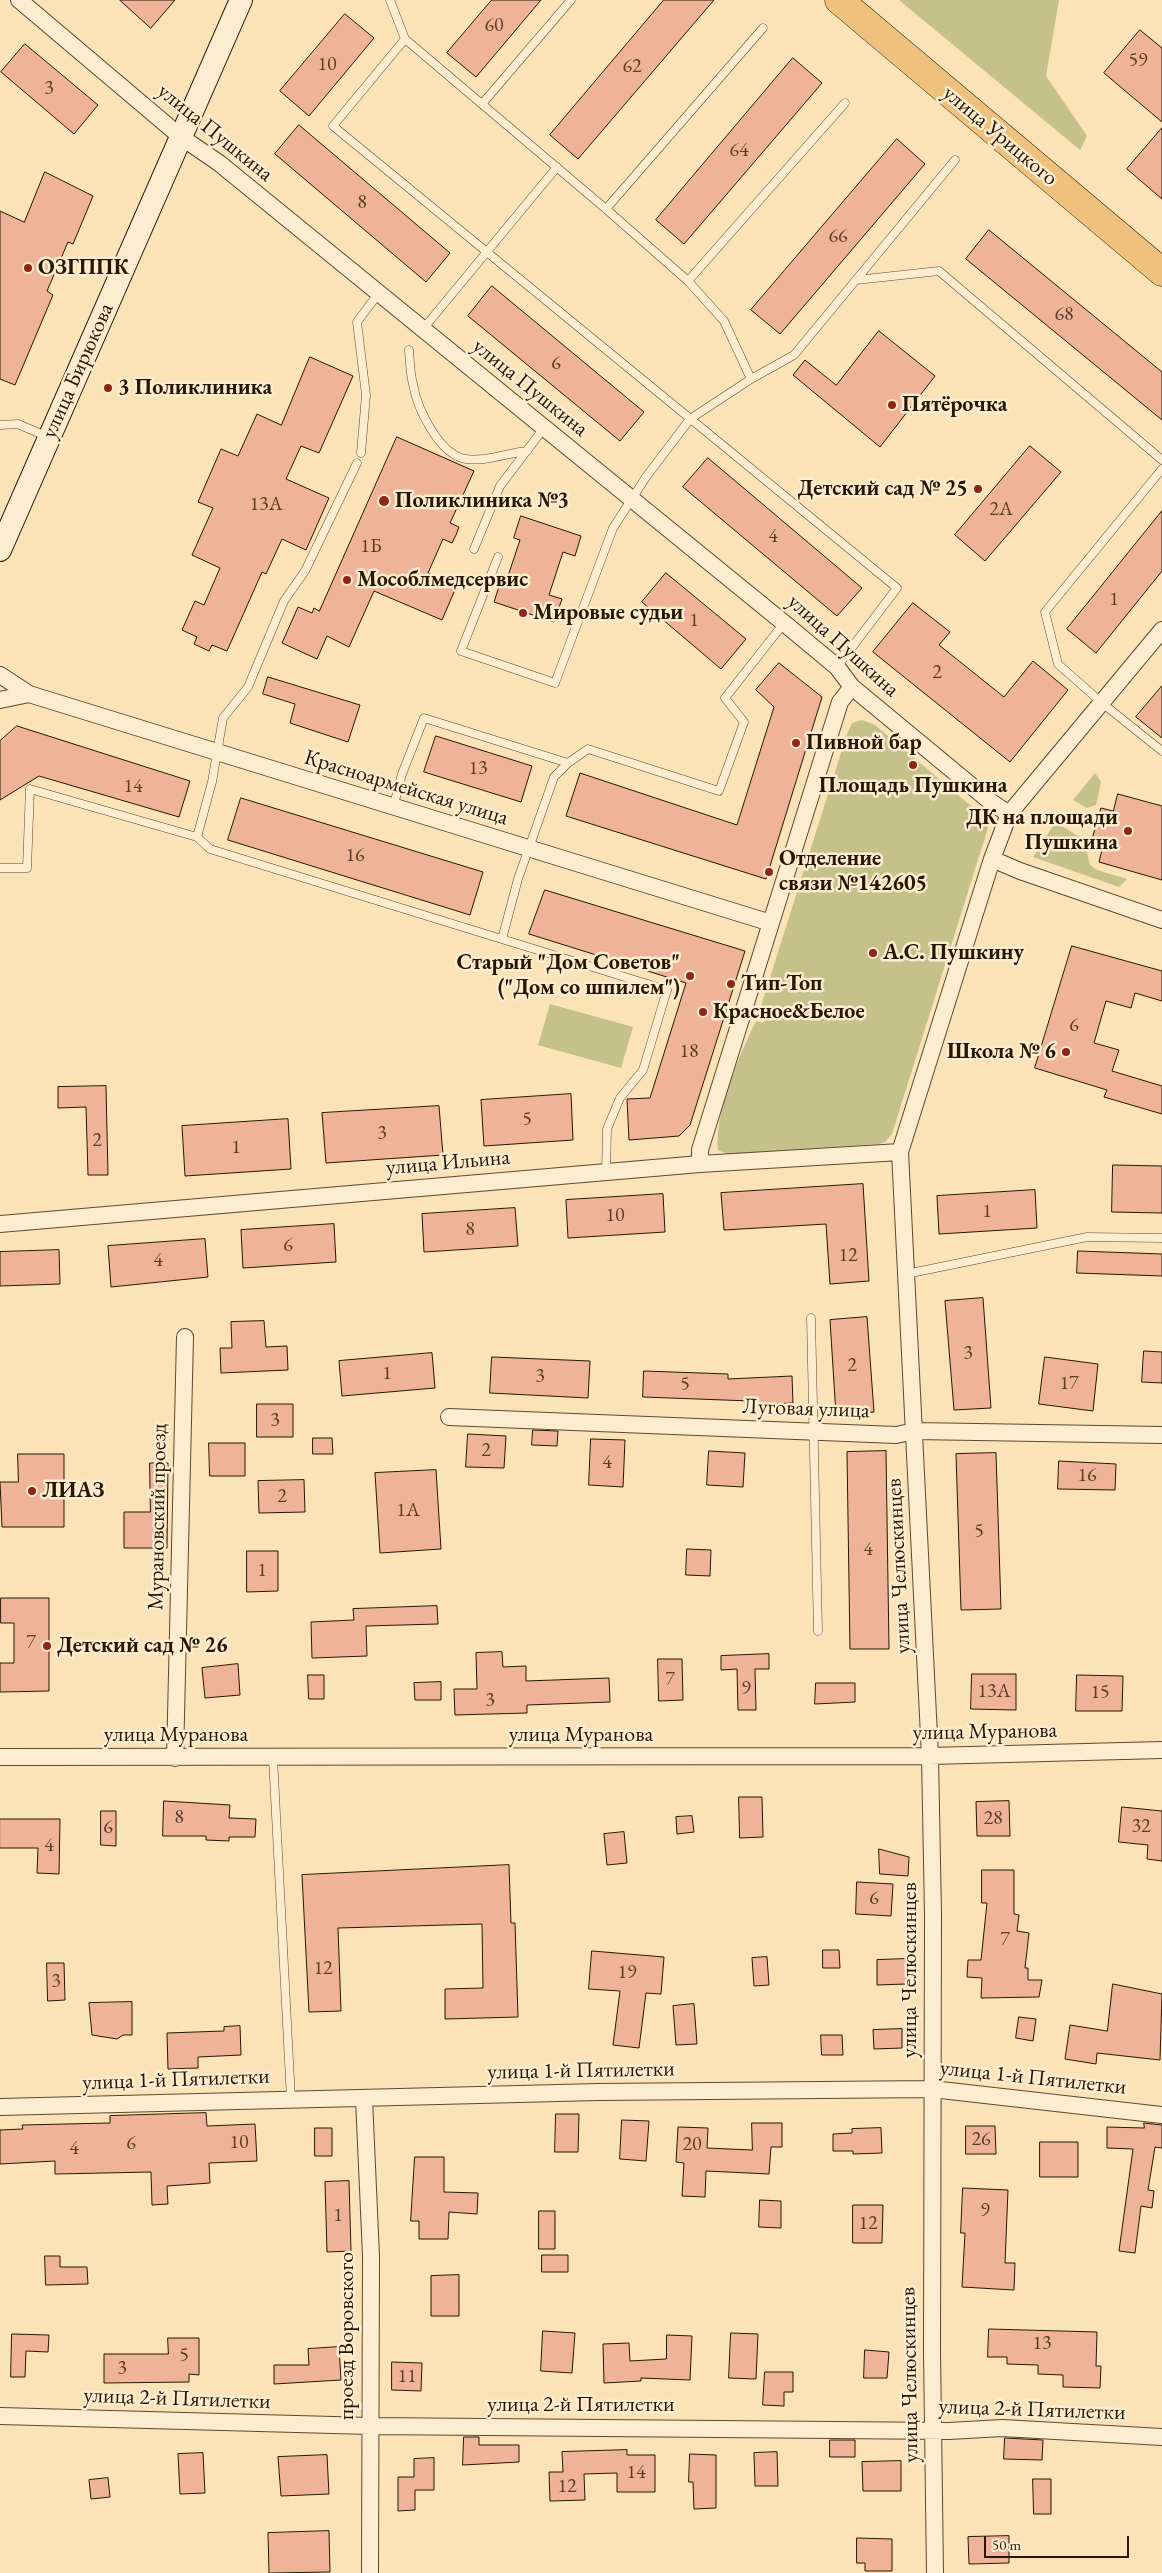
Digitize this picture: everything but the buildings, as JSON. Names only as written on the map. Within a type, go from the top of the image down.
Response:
[{"type":"highway","name":"улица Урицкого","points":[[839,0],[1162,272]]},
{"type":"street","name":"улица Пушкина","points":[[19,0],[181,137],[219,163],[784,623],[836,667],[852,687],[991,802],[1009,814]]},
{"type":"street","name":"улица Бирюкова","points":[[0,550],[241,0]]},
{"type":"street","name":"улица Челюскинцев","points":[[935,2573],[933,2430],[933,1915],[930,1756],[916,1431],[900,1152],[992,859],[1009,814],[1162,630]]},
{"type":"street","points":[[0,675],[29,694]]},
{"type":"street","points":[[700,1164],[700,1150],[840,702],[852,687]]},
{"type":"street","name":"Красноармейская улица","points":[[29,694],[217,754],[771,923]]},
{"type":"street","points":[[0,700],[29,694]]},
{"type":"street","points":[[992,859],[1020,871],[1162,920]]},
{"type":"street","name":"улица Ильина","points":[[0,1224],[700,1164],[900,1152]]},
{"type":"street","name":"Мурановский проезд","points":[[175,1758],[185,1337]]},
{"type":"street","name":"Луговая улица","points":[[449,1417],[896,1435],[916,1431],[1162,1435]]},
{"type":"street","name":"улица Муранова","points":[[0,1758],[930,1756],[1162,1750]]},
{"type":"street","name":"улица 1-й Пятилетки","points":[[0,2107],[290,2099],[364,2100],[598,2092],[932,2089],[1162,2115]]},
{"type":"street","name":"проезд Воровского","points":[[364,2100],[371,2256],[370,2573]]},
{"type":"street","name":"улица 2-й Пятилетки","points":[[0,2416],[370,2426],[933,2430],[1002,2428],[1162,2438]]},
{"type":"lane","points":[[390,0],[405,39],[557,167],[688,281],[724,321],[750,379]]},
{"type":"lane","points":[[482,104],[570,0]]},
{"type":"lane","points":[[606,209],[763,28]]},
{"type":"lane","points":[[405,39],[333,126],[897,588],[836,667]]},
{"type":"lane","points":[[688,281],[845,103]]},
{"type":"lane","points":[[498,557],[461,651],[555,683],[613,528],[631,499],[690,419],[750,379],[794,355],[955,160]]},
{"type":"lane","points":[[422,330],[557,167]]},
{"type":"lane","points":[[856,280],[939,271],[1162,460]]},
{"type":"lane","points":[[361,454],[366,395],[357,322],[378,294]]},
{"type":"lane","points":[[409,350],[413,386],[426,422],[444,448],[464,459],[527,451]]},
{"type":"lane","points":[[0,426],[18,424],[49,437]]},
{"type":"lane","points":[[474,548],[500,486],[544,428]]},
{"type":"lane","points":[[198,836],[217,754],[223,718],[248,688],[284,601],[305,571],[357,463]]},
{"type":"lane","points":[[1162,469],[1045,612],[1058,664],[1102,703],[1162,751]]},
{"type":"lane","points":[[502,939],[518,879],[530,850],[554,778],[568,763],[588,748],[719,791],[744,722],[725,698],[784,623]]},
{"type":"lane","points":[[393,808],[402,774],[424,718],[568,763]]},
{"type":"lane","points":[[0,868],[27,868],[30,789],[198,836],[210,849],[667,990],[643,1070],[620,1098],[607,1129],[606,1172]]},
{"type":"lane","points":[[906,1274],[1087,1237],[1162,1238]]},
{"type":"lane","points":[[811,1318],[818,1631]]},
{"type":"lane","points":[[273,1758],[290,2099]]},
{"type":"shaded area","points":[[899,0],[1059,0],[1046,76],[1087,136],[1080,150]]},
{"type":"shaded area","name":"Площадь Пушкина","points":[[862,720],[875,725],[984,817],[988,828],[892,1134],[885,1142],[880,1144],[727,1154],[718,1150],[718,1136],[729,1085],[755,1023],[757,1021],[763,1023],[770,1011],[761,1006],[847,734],[852,723]]},
{"type":"shaded area","points":[[1095,773],[1101,782],[1096,805],[1087,808],[1073,800]]},
{"type":"shaded area","points":[[1060,825],[1080,837],[1085,843],[1090,865],[1097,870],[1127,879],[1119,887],[1033,857],[1053,826]]},
{"type":"shaded area","points":[[550,1004],[633,1027],[621,1068],[538,1045]]},
{"type":"place","name":"ОЗГППК","points":[[28,268]]},
{"type":"place","name":"3 Поликлиника","points":[[108,388]]},
{"type":"place","name":"Пятёрочка","points":[[892,405]]},
{"type":"place","name":"Детский сад № 25","points":[[978,489]]},
{"type":"place","name":"Поликлиника №3","points":[[384,501]]},
{"type":"place","name":"Мособлмедсервис","points":[[347,580]]},
{"type":"place","name":"Мировые судьи","points":[[523,613]]},
{"type":"place","name":"Пивной бар","points":[[796,743]]},
{"type":"place","name":"Площадь Пушкина","points":[[913,765]]},
{"type":"place","name":"ДК на площади Пушкина","points":[[1128,831]]},
{"type":"place","name":"Отделение связи №142605","points":[[769,872]]},
{"type":"place","name":"А.С. Пушкину","points":[[873,953]]},
{"type":"place","name":"Старый \"Дом Советов\" (\"Дом со шпилем\")","points":[[690,976]]},
{"type":"place","name":"Тип-Топ","points":[[731,984]]},
{"type":"place","name":"Красное&Белое","points":[[703,1012]]},
{"type":"place","name":"Школа № 6","points":[[1066,1052]]},
{"type":"place","name":"ЛИАЗ","points":[[32,1491]]},
{"type":"place","name":"Детский сад № 26","points":[[47,1646]]}]
